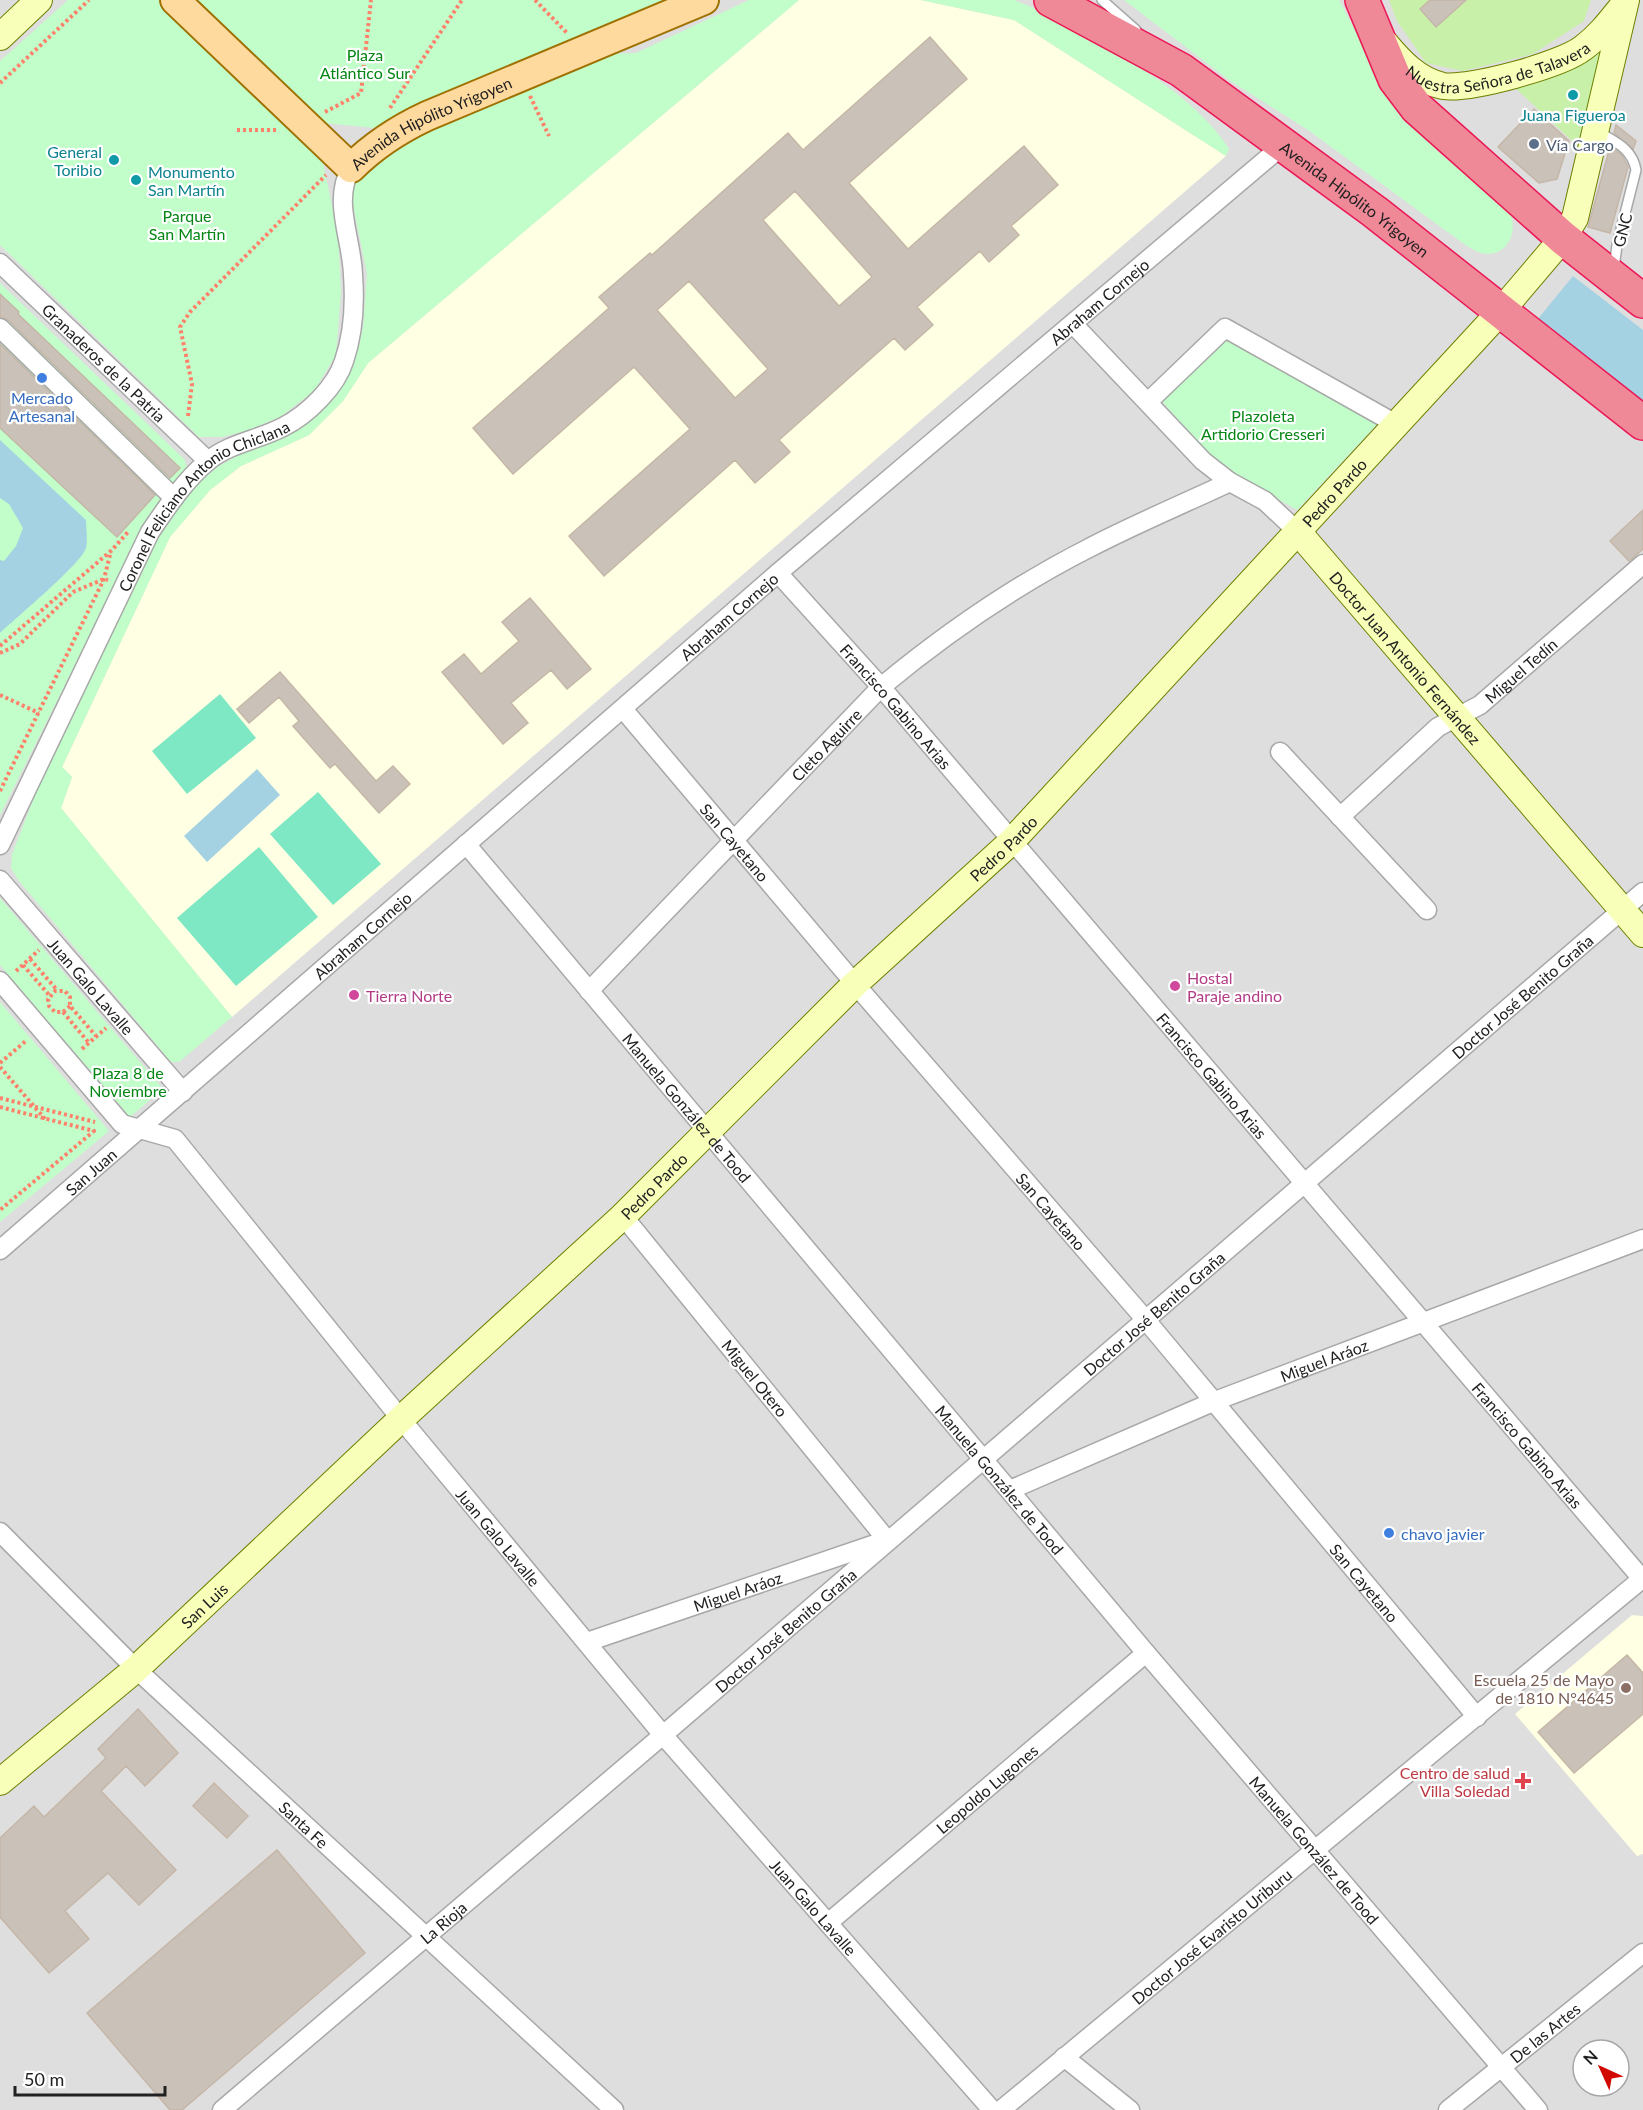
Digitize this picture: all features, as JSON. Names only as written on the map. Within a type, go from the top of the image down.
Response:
[{"type":"highway","name":"Avenida Hipólito Yrigoyen","points":[[1051,0],[1181,70],[1375,212],[1643,423]]},
{"type":"highway","points":[[1367,14],[1395,79],[1417,108],[1563,238],[1643,301]]},
{"type":"main road","name":"Avenida Hipólito Yrigoyen","points":[[175,0],[311,116],[347,164],[399,129],[704,0]]},
{"type":"street","points":[[0,38],[39,0]]},
{"type":"street","name":"Nuestra Señora de Talavera","points":[[1367,14],[1413,72],[1444,86],[1466,84],[1559,62],[1582,50],[1598,36],[1625,2]]},
{"type":"street","name":"Nuestra Señora de Talavera","points":[[1563,238],[1581,202],[1625,2]]},
{"type":"street","name":"Abraham Cornejo","points":[[183,1092],[778,573],[1074,325],[1282,146]]},
{"type":"street","name":"Coronel Feliciano Antonio Chiclana","points":[[0,845],[150,532],[202,456],[284,427],[328,389],[344,362],[350,330],[353,274],[341,193],[347,164]]},
{"type":"street","name":"Pedro Pardo","points":[[401,1419],[622,1216],[855,984],[1012,841],[1501,311],[1563,238]]},
{"type":"street","name":"Granaderos de la Patria","points":[[0,263],[202,456]]},
{"type":"street","name":"Doctor Juan Antonio Fernández","points":[[1074,325],[1203,461],[1230,482],[1265,501],[1299,532],[1643,934]]},
{"type":"street","points":[[0,328],[174,498]]},
{"type":"street","points":[[1149,402],[1224,328],[1396,424]]},
{"type":"street","name":"Cleto Aguirre","points":[[589,991],[881,687],[924,651],[1031,581],[1089,548],[1230,482]]},
{"type":"street","name":"Miguel Tedín","points":[[1340,817],[1438,727],[1480,705],[1643,564]]},
{"type":"street","name":"Francisco Gabino Arias","points":[[778,573],[881,687],[1643,1579]]},
{"type":"street","name":"San Cayetano","points":[[622,709],[735,839],[855,984],[1215,1401],[1478,1717]]},
{"type":"street","points":[[1280,752],[1427,910]]},
{"type":"street","name":"Manuela González de Tood","points":[[466,844],[708,1129],[1146,1653],[1538,2110]]},
{"type":"street","name":"Juan Galo Lavalle","points":[[0,880],[183,1092]]},
{"type":"street","name":"Doctor José Benito Graña","points":[[663,1735],[1643,892]]},
{"type":"street","name":"Juan Galo Lavalle","points":[[6,977],[40,1029],[122,1124],[175,1139],[401,1419],[663,1735],[992,2110]]},
{"type":"street","name":"San Juan","points":[[0,1251],[183,1092]]},
{"type":"street","name":"Miguel Otero","points":[[622,1216],[888,1540]]},
{"type":"street","name":"Miguel Aráoz","points":[[1010,1490],[1215,1401],[1643,1239]]},
{"type":"street","name":"San Luis","points":[[0,1782],[136,1669],[401,1419]]},
{"type":"street","name":"Santa Fe","points":[[0,1532],[136,1669],[614,2110]]},
{"type":"street","name":"Miguel Aráoz","points":[[587,1642],[888,1540]]},
{"type":"street","name":"Doctor José Evaristo Uriburu","points":[[1001,2110],[1643,1579]]},
{"type":"street","name":"Leopoldo Lugones","points":[[828,1923],[1146,1653]]},
{"type":"street","name":"La Rioja","points":[[222,2110],[663,1735]]},
{"type":"street","name":"De las Artes","points":[[1448,2110],[1643,1953]]},
{"type":"street","points":[[1064,2057],[1130,2110]]},
{"type":"lane","points":[[1102,0],[1181,70]]},
{"type":"lane","name":"GNC","points":[[1596,131],[1623,147],[1634,157],[1636,170],[1617,245],[1613,278]]},
{"type":"path","points":[[0,83],[89,0]]},
{"type":"path","points":[[237,130],[289,130],[311,116],[361,93],[371,0]]},
{"type":"path","points":[[385,116],[462,0]]},
{"type":"path","points":[[535,0],[584,50]]},
{"type":"path","points":[[520,77],[549,136]]},
{"type":"path","points":[[202,456],[200,431],[187,419],[192,384],[180,327],[190,312],[347,164]]},
{"type":"path","points":[[0,646],[112,550],[104,579],[0,790]]},
{"type":"path","points":[[0,653],[20,644],[73,592],[104,579],[117,582]]},
{"type":"path","points":[[0,695],[39,712]]},
{"type":"path","points":[[6,977],[39,950]]},
{"type":"path","points":[[30,959],[57,990],[68,993],[70,1006],[96,1036]]},
{"type":"path","points":[[23,965],[50,996],[51,1008],[55,1012],[63,1012],[70,1006]]},
{"type":"path","points":[[50,996],[57,990]]},
{"type":"path","points":[[63,1012],[89,1043]]},
{"type":"path","points":[[79,1051],[106,1028]]},
{"type":"path","points":[[40,1029],[0,1065],[45,1120]]},
{"type":"path","points":[[0,1107],[94,1131],[0,1210]]},
{"type":"shaded area","points":[[0,0],[1643,0],[1643,2110],[0,2110]]},
{"type":"shaded area","points":[[799,0],[921,0],[1014,20],[1226,156],[232,1017],[61,808],[72,777],[62,767],[170,537],[210,490],[241,466],[309,435],[343,401],[368,363]]},
{"type":"shaded area","name":"Escuela 25 de Mayo de 1810 N°4645","points":[[1632,1615],[1643,1616],[1643,1854],[1637,1856],[1515,1714]]},
{"type":"green space","name":"Parque San Martín","points":[[68,0],[162,0],[321,154],[338,233],[341,292],[336,355],[314,391],[280,417],[246,431],[222,437],[199,437],[0,245],[0,61]]},
{"type":"green space","name":"Plaza Atlántico Sur","points":[[188,0],[678,0],[374,128],[315,122]]},
{"type":"green space","points":[[749,0],[799,0],[368,363],[343,401],[309,435],[241,466],[210,490],[170,537],[62,767],[72,777],[61,808],[232,1017],[179,1062],[171,1062],[19,881],[11,868],[12,854],[45,770],[164,524],[201,480],[219,466],[242,453],[288,435],[311,420],[340,389],[353,367],[363,328],[367,274],[351,195],[361,170],[397,141],[597,54],[636,53]]},
{"type":"green space","points":[[921,0],[1014,0],[1029,6],[1110,49],[1166,85],[1191,105],[1212,127],[1229,149],[1226,156],[1014,20]]},
{"type":"green space","points":[[1124,0],[1339,0],[1372,62],[1436,150],[1510,213],[1513,229],[1508,243],[1504,248],[1490,254],[1481,253],[1464,244],[1308,130],[1229,80]]},
{"type":"green space","points":[[1389,0],[1591,0],[1584,21],[1533,54],[1463,71],[1426,63],[1397,21]]},
{"type":"green space","points":[[1607,43],[1582,150],[1514,87]]},
{"type":"green space","points":[[0,283],[184,459],[187,467],[183,477],[140,535],[0,815]]},
{"type":"green space","name":"Plazoleta Artidorio Cresseri","points":[[1226,336],[1377,424],[1297,510],[1231,472],[1208,454],[1161,400]]},
{"type":"green space","points":[[220,694],[256,738],[187,794],[152,751]]},
{"type":"green space","points":[[318,792],[381,864],[333,905],[270,834]]},
{"type":"green space","points":[[259,847],[318,917],[236,986],[177,918]]},
{"type":"green space","name":"Plaza 8 de Noviembre","points":[[0,898],[163,1089],[130,1117],[0,965]]},
{"type":"green space","points":[[0,1002],[109,1131],[0,1222]]},
{"type":"water","points":[[1573,276],[1643,330],[1643,401],[1537,320]]},
{"type":"water","points":[[0,440],[86,520],[87,537],[86,548],[73,566],[0,633],[0,560],[4,561],[16,546],[23,528],[9,504],[0,498]]},
{"type":"water","points":[[257,769],[280,795],[207,862],[184,836]]},
{"type":"building","points":[[1430,0],[1466,0],[1436,27],[1420,9]]},
{"type":"building","points":[[930,37],[967,79],[849,183],[908,249],[1024,146],[1058,185],[1011,226],[1019,235],[989,262],[980,251],[917,307],[933,325],[905,350],[894,338],[779,440],[790,452],[755,483],[735,460],[604,576],[569,536],[690,429],[634,367],[513,474],[473,428],[609,308],[599,297],[650,253],[652,255],[788,133],[803,150]],"holes":[[[795,191],[872,277],[839,306],[763,220]],[[689,281],[768,369],[735,398],[657,310]]]},
{"type":"building","name":"Vía Cargo","points":[[1534,109],[1569,141],[1557,179],[1539,183],[1498,147]]},
{"type":"building","points":[[1616,125],[1636,141],[1633,149],[1614,133]]},
{"type":"building","points":[[1610,147],[1622,155],[1628,167],[1610,233],[1588,227]]},
{"type":"building","points":[[0,294],[19,312],[18,314],[180,468],[170,478],[8,320],[0,317]]},
{"type":"building","points":[[0,344],[155,495],[117,537],[0,428]]},
{"type":"building","points":[[1643,510],[1643,549],[1629,561],[1610,541]]},
{"type":"building","points":[[530,598],[591,669],[567,689],[551,670],[511,703],[528,723],[503,744],[442,672],[464,654],[481,674],[519,641],[502,622]]},
{"type":"building","points":[[280,672],[376,781],[393,766],[410,784],[379,813],[335,764],[330,768],[299,733],[293,726],[299,721],[279,697],[249,723],[237,709]]},
{"type":"building","points":[[1627,1655],[1643,1673],[1643,1714],[1574,1773],[1538,1732]]},
{"type":"building","points":[[138,1709],[178,1753],[145,1786],[126,1766],[101,1791],[176,1870],[139,1905],[108,1873],[65,1911],[89,1939],[49,1973],[0,1917],[0,1838],[34,1806],[44,1817],[106,1758],[98,1749]]},
{"type":"building","points":[[214,1783],[248,1816],[227,1838],[193,1806]]},
{"type":"building","points":[[277,1850],[365,1953],[182,2110],[170,2110],[87,2013]]},
{"type":"place","name":"Juana Figueroa","points":[[1573,95]]},
{"type":"place","name":"Vía Cargo","points":[[1534,144]]},
{"type":"place","name":"General Toribio","points":[[114,160]]},
{"type":"place","name":"Monumento San Martín","points":[[136,180]]},
{"type":"place","name":"Mercado Artesanal","points":[[42,378]]},
{"type":"place","name":"Hostal Paraje andino","points":[[1175,986]]},
{"type":"place","name":"Tierra Norte","points":[[354,995]]},
{"type":"place","name":"chavo javier","points":[[1389,1533]]},
{"type":"place","name":"Escuela 25 de Mayo de 1810 N°4645","points":[[1626,1688]]},
{"type":"place","name":"Centro de salud Villa Soledad","points":[[1523,1781]]}]
